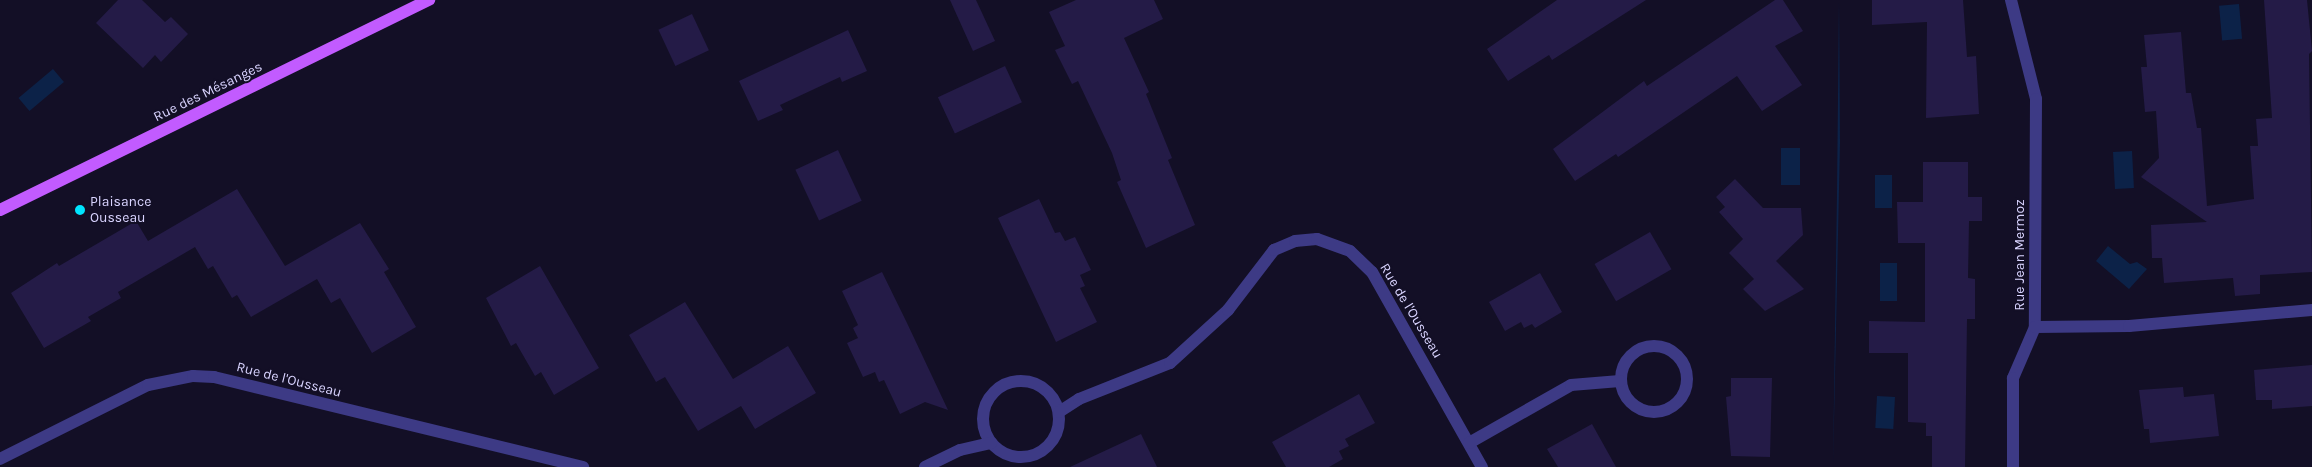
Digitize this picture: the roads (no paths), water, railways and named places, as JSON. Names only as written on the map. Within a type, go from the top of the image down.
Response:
[{"type":"main road","name":"Rue des Mésanges","points":[[0,210],[429,0]]},
{"type":"street","name":"Rue Jean Mermoz","points":[[2011,0],[2036,99],[2035,326],[2129,326],[2312,310]]},
{"type":"street","name":"Rue de l'Ousseau","points":[[1059,412],[1078,399],[1170,363],[1228,310],[1274,250],[1295,241],[1317,239],[1350,251],[1372,272],[1482,467]]},
{"type":"street","points":[[2013,467],[2013,378],[2035,326]]},
{"type":"street","points":[[1642,346],[1663,346],[1681,357],[1689,377],[1683,398],[1666,411],[1645,412],[1633,405],[1627,401],[1620,381],[1626,360],[1642,346]]},
{"type":"street","name":"Rue de l'Ousseau","points":[[0,458],[148,385],[193,376],[214,377],[583,467]]},
{"type":"street","points":[[1469,443],[1570,385],[1620,381]]},
{"type":"street","points":[[1029,382],[1039,386],[1052,397],[1059,412],[1055,437],[1037,455],[1012,457],[991,442],[985,432],[984,410],[993,394],[1007,384],[1029,382]]},
{"type":"street","points":[[925,467],[960,450],[991,442]]},
{"type":"water","points":[[1839,0],[1840,143],[1833,467],[1837,192]]},
{"type":"water","points":[[2239,4],[2242,39],[2222,41],[2219,6]]},
{"type":"water","points":[[53,69],[64,82],[29,111],[19,98]]},
{"type":"water","points":[[1781,148],[1800,148],[1800,185],[1781,185]]},
{"type":"water","points":[[2132,151],[2134,188],[2115,189],[2113,152]]},
{"type":"water","points":[[1875,175],[1892,175],[1892,208],[1875,208]]},
{"type":"water","points":[[2108,246],[2130,264],[2137,262],[2147,269],[2129,289],[2096,261]]},
{"type":"water","points":[[1880,263],[1897,263],[1897,301],[1880,301]]},
{"type":"water","points":[[1877,396],[1895,397],[1893,429],[1875,428]]},
{"type":"place","name":"Plaisance Ousseau","points":[[80,210]]}]
